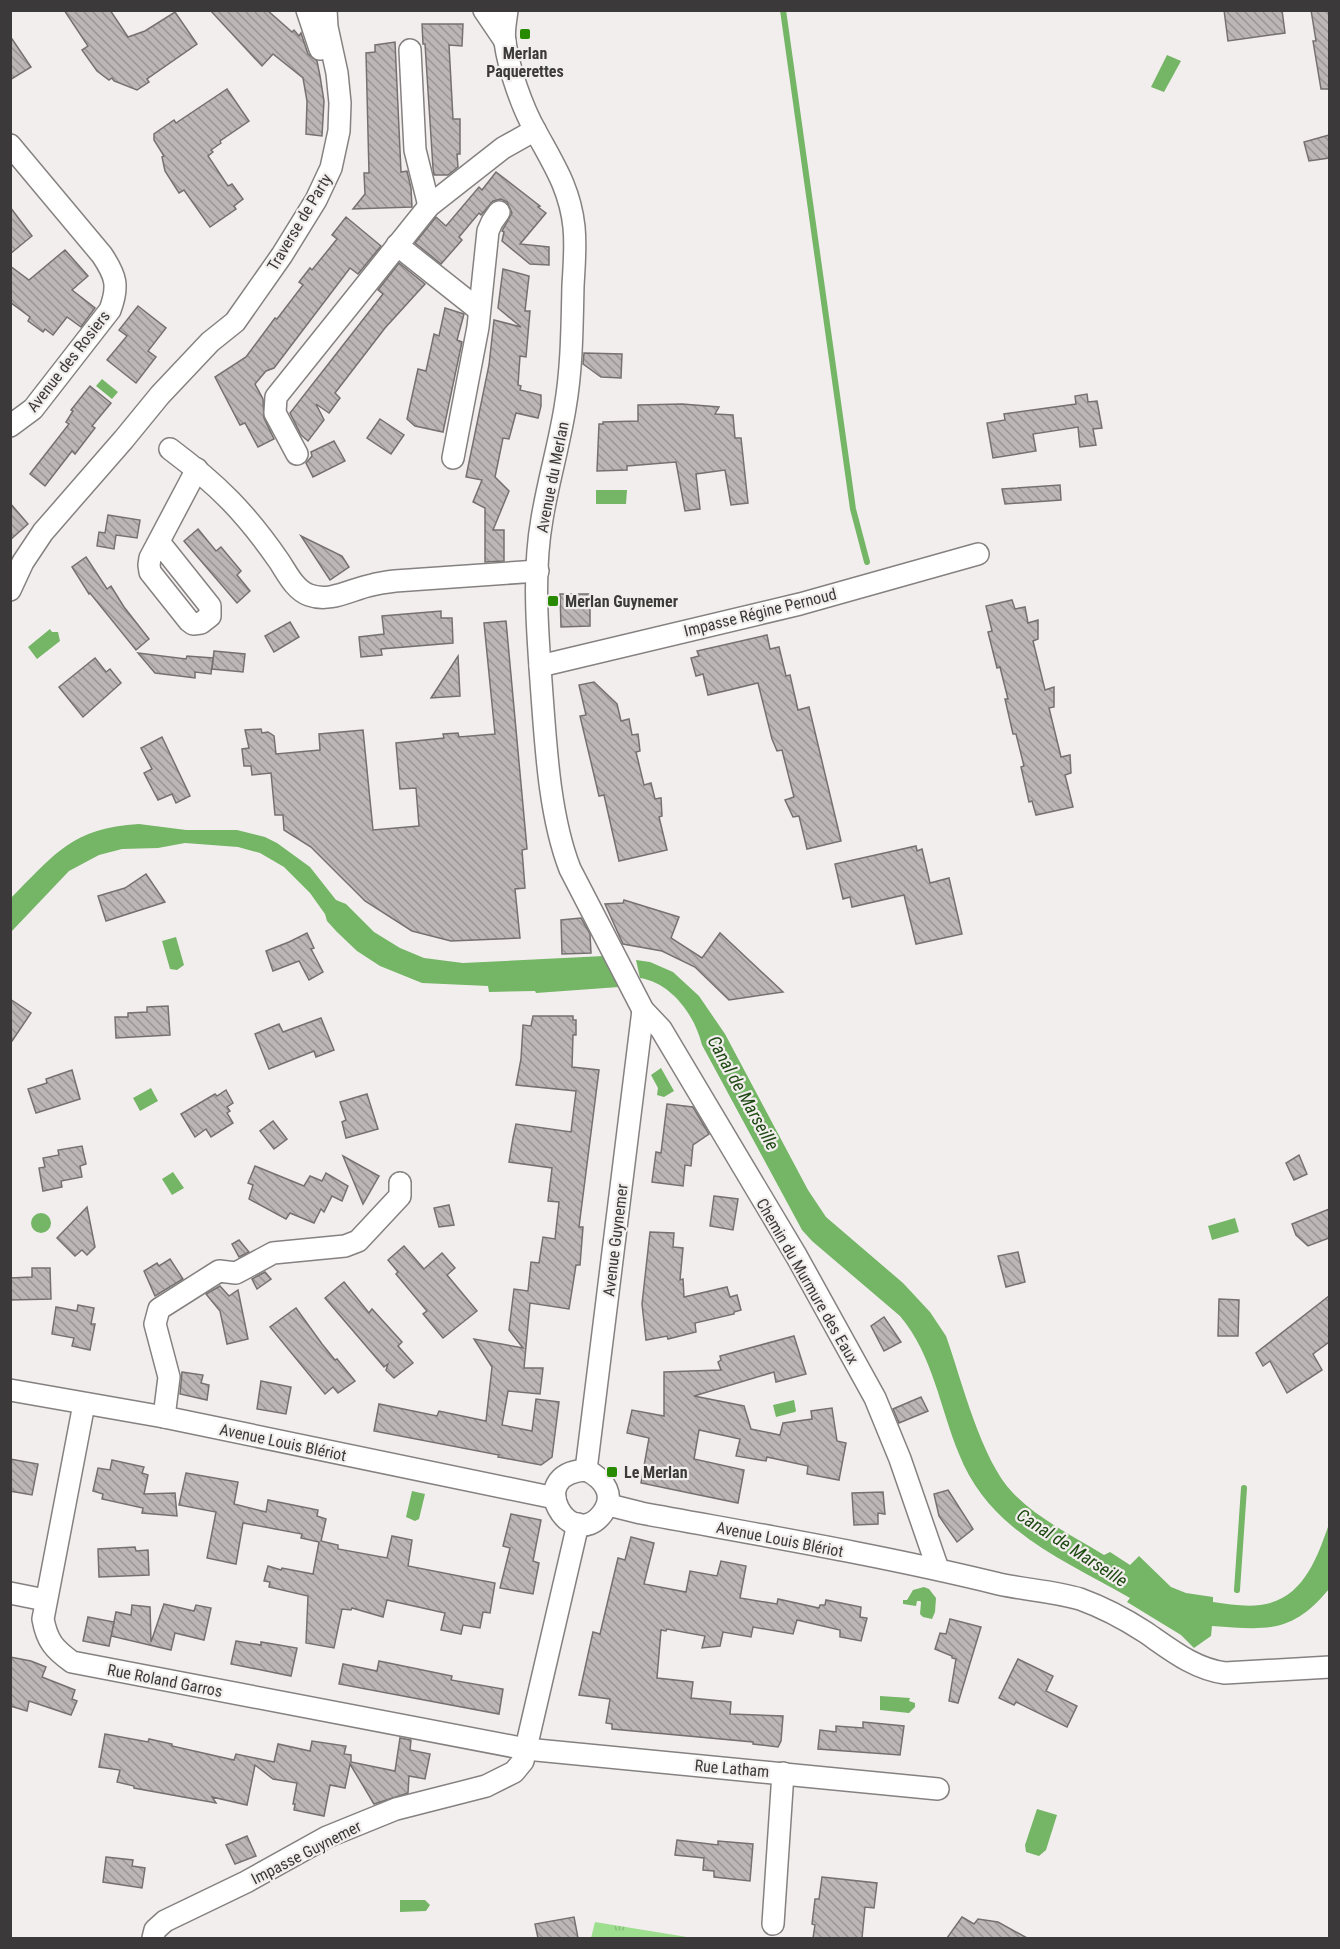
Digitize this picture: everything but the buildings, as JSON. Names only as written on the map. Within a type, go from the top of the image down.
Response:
[{"type":"street","name":"Traverse de Party","points":[[210,342],[224,315],[272,249],[322,160],[330,104],[325,68],[307,10]]},
{"type":"street","name":"Traverse de Party","points":[[10,590],[22,562],[43,532],[160,395],[210,342],[235,322],[282,255],[316,200],[331,168],[339,131],[340,103],[337,73],[327,27],[327,10]]},
{"type":"street","points":[[484,10],[505,41]]},
{"type":"street","name":"Avenue du Merlan","points":[[507,10],[505,41],[520,95],[535,130],[562,179],[572,212],[574,231],[569,381],[542,520],[538,571],[537,627],[546,741],[557,826],[570,869],[643,1010]]},
{"type":"street","points":[[410,50],[415,150],[429,206]]},
{"type":"street","points":[[297,454],[275,413],[276,397],[429,206],[503,148],[535,130]]},
{"type":"street","name":"Avenue des Rosiers","points":[[10,145],[102,255],[111,268],[116,283],[115,297],[110,310],[33,409],[10,426]]},
{"type":"street","points":[[453,458],[478,327],[488,231],[499,213]]},
{"type":"street","points":[[397,245],[479,310]]},
{"type":"street","points":[[170,449],[197,469],[241,510],[297,586],[309,595],[337,596],[372,585],[395,581],[538,571]]},
{"type":"street","points":[[159,542],[197,469]]},
{"type":"street","name":"Impasse Régine Pernoud","points":[[540,666],[800,604],[978,554]]},
{"type":"street","name":"Avenue Guynemer","points":[[586,1470],[643,1010]]},
{"type":"street","name":"Chemin du Murmure des Eaux","points":[[643,1010],[661,1029],[797,1257],[875,1398],[900,1459],[938,1569]]},
{"type":"street","points":[[164,1417],[169,1377],[155,1324],[159,1310],[219,1271],[236,1273],[273,1253],[345,1246],[358,1241],[400,1196],[400,1183]]},
{"type":"street","name":"Avenue Louis Blériot","points":[[10,1390],[164,1417],[555,1498]]},
{"type":"street","name":"Rue Roland Garros","points":[[84,1404],[42,1619],[46,1634],[56,1650],[72,1662],[526,1749]]},
{"type":"street","points":[[586,1470],[602,1481],[615,1506],[593,1522],[578,1524],[563,1517],[558,1511],[555,1498],[557,1486],[562,1479],[569,1474],[586,1470]]},
{"type":"street","name":"Avenue Louis Blériot","points":[[615,1506],[938,1569],[1004,1585],[1057,1593],[1081,1600],[1129,1622],[1187,1660],[1214,1671],[1329,1667]]},
{"type":"street","points":[[526,1749],[578,1524]]},
{"type":"street","points":[[10,1593],[45,1600]]},
{"type":"street","name":"Rue Latham","points":[[526,1749],[938,1789]]},
{"type":"street","name":"Impasse Guynemer","points":[[153,1938],[155,1930],[165,1921],[246,1882],[327,1837],[396,1809],[486,1786],[514,1772],[524,1761],[526,1749]]},
{"type":"street","points":[[773,1924],[783,1773]]},
{"type":"green space","points":[[595,1922],[693,1938],[591,1938]]},
{"type":"water","points":[[1167,55],[1181,61],[1164,92],[1151,87]]},
{"type":"water","points":[[102,379],[118,392],[112,399],[96,386]]},
{"type":"water","points":[[596,490],[627,490],[626,504],[596,504]]},
{"type":"water","points":[[50,629],[52,632],[58,632],[60,641],[37,659],[28,647]]},
{"type":"water","points":[[139,824],[186,830],[237,830],[265,837],[310,867],[336,900],[346,904],[374,932],[400,948],[424,958],[463,963],[604,956],[619,987],[536,993],[535,991],[489,992],[488,986],[422,983],[380,966],[357,951],[327,921],[325,914],[310,893],[284,867],[260,853],[238,847],[185,843],[158,848],[122,849],[99,855],[69,871],[11,932],[11,898],[53,856],[66,846],[97,831]]},
{"type":"water","points":[[176,937],[184,965],[177,970],[170,969],[162,941]]},
{"type":"water","name":"Canal de Marseille","points":[[636,960],[650,962],[673,972],[699,996],[725,1034],[808,1190],[826,1217],[903,1283],[930,1312],[946,1336],[973,1419],[991,1461],[1013,1493],[1056,1527],[1104,1555],[1110,1552],[1130,1565],[1139,1556],[1171,1587],[1186,1593],[1213,1597],[1213,1602],[1242,1605],[1260,1605],[1275,1601],[1298,1586],[1313,1563],[1329,1524],[1329,1589],[1316,1604],[1290,1622],[1277,1626],[1248,1628],[1212,1626],[1211,1636],[1194,1648],[1181,1635],[1127,1602],[1130,1598],[1055,1556],[1031,1541],[1009,1523],[989,1504],[972,1481],[952,1436],[935,1382],[911,1331],[900,1316],[802,1230],[702,1045],[688,1012],[672,994],[652,981],[640,978]]},
{"type":"water","points":[[661,1068],[674,1091],[664,1097],[657,1095],[658,1088],[651,1075]]},
{"type":"water","points":[[151,1088],[158,1101],[140,1111],[133,1098]]},
{"type":"water","points":[[173,1172],[184,1188],[172,1195],[162,1179]]},
{"type":"water","points":[[37,1213],[45,1213],[51,1219],[51,1227],[45,1233],[37,1233],[31,1227],[31,1219]]},
{"type":"water","points":[[1235,1218],[1239,1232],[1212,1240],[1208,1226]]},
{"type":"water","points":[[794,1400],[795,1412],[776,1417],[773,1405]]},
{"type":"water","points":[[412,1491],[425,1494],[419,1519],[415,1521],[406,1517]]},
{"type":"water","points":[[924,1587],[929,1589],[936,1598],[932,1619],[920,1614],[920,1601],[917,1601],[916,1606],[903,1604],[903,1600],[907,1600],[913,1590]]},
{"type":"water","points":[[880,1696],[910,1698],[909,1701],[915,1703],[915,1707],[909,1713],[880,1710]]},
{"type":"water","points":[[1037,1809],[1057,1815],[1046,1850],[1039,1856],[1026,1852],[1025,1845]]},
{"type":"water","points":[[400,1900],[425,1900],[430,1905],[426,1911],[400,1912]]},
{"type":"waterway","points":[[783,10],[853,509],[867,562]]},
{"type":"waterway","points":[[1237,1590],[1244,1488]]},
{"type":"place","name":"Merlan Paquerettes","points":[[525,34]]},
{"type":"place","name":"Merlan Guynemer","points":[[553,601]]},
{"type":"place","name":"Le Merlan","points":[[612,1472]]}]
